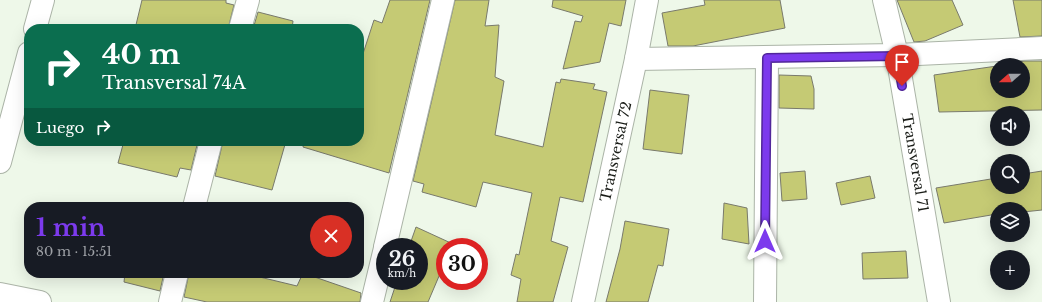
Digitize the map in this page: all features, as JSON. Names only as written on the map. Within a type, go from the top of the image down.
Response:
[{"type":"street","points":[[37,24],[43,0]]},
{"type":"street","points":[[241,24],[248,0]]},
{"type":"street","points":[[387,238],[443,0]]},
{"type":"street","name":"Transversal 72","points":[[583,302],[636,59],[647,0]]},
{"type":"street","name":"Transversal 71","points":[[884,0],[897,56],[939,302]]},
{"type":"street","points":[[636,59],[897,56],[1042,48]]},
{"type":"street","points":[[765,302],[767,58]]},
{"type":"street","points":[[0,162],[24,72]]},
{"type":"street","points":[[195,202],[211,146]]},
{"type":"street","points":[[170,302],[176,278]]},
{"type":"street","points":[[372,302],[376,285]]},
{"type":"street","points":[[0,294],[40,302]]},
{"type":"building","points":[[142,0],[226,0],[226,3],[234,5],[229,24],[136,24]]},
{"type":"building","points":[[390,0],[430,0],[389,173],[303,147],[364,146],[364,51],[374,20],[382,23]]},
{"type":"building","points":[[455,0],[489,0],[485,26],[499,25],[495,77],[504,81],[495,135],[543,147],[556,82],[560,83],[561,79],[595,84],[593,89],[607,92],[583,202],[560,197],[551,241],[568,247],[553,302],[517,302],[521,279],[511,275],[516,254],[519,255],[532,193],[483,182],[476,207],[422,192],[424,184],[413,181]]},
{"type":"building","points":[[553,0],[626,0],[621,26],[609,23],[600,62],[563,69],[575,21],[581,22],[583,16],[552,7]]},
{"type":"building","points":[[704,0],[780,0],[785,28],[693,46],[668,46],[662,13],[705,5]]},
{"type":"building","points":[[897,0],[952,0],[963,25],[925,41],[914,42]]},
{"type":"building","points":[[1013,0],[1042,0],[1042,36],[1020,37]]},
{"type":"building","points":[[258,12],[293,21],[293,24],[254,24]]},
{"type":"building","points":[[1030,61],[1042,61],[1042,110],[1030,110],[1030,106],[990,106],[990,111],[939,112],[934,75],[990,67],[990,98],[1030,98]]},
{"type":"building","points":[[779,75],[811,76],[814,89],[814,109],[779,108]]},
{"type":"building","points":[[650,90],[689,95],[682,154],[643,149]]},
{"type":"building","points":[[123,146],[197,146],[191,170],[180,168],[177,177],[118,163]]},
{"type":"building","points":[[222,146],[285,146],[272,190],[215,176]]},
{"type":"building","points":[[805,171],[807,199],[782,201],[780,173]]},
{"type":"building","points":[[1042,171],[1042,210],[1030,211],[1030,202],[990,202],[990,215],[944,223],[936,188],[990,179],[990,194],[1030,194],[1030,173]]},
{"type":"building","points":[[870,176],[875,198],[841,205],[836,183]]},
{"type":"building","points":[[724,203],[747,208],[749,244],[722,239]]},
{"type":"building","points":[[625,221],[669,229],[663,266],[658,265],[648,302],[606,302],[620,249]]},
{"type":"building","points":[[416,227],[440,238],[436,238],[436,283],[428,302],[390,302],[394,290],[428,290],[428,238],[412,238]]},
{"type":"building","points":[[906,251],[908,278],[863,279],[862,253]]},
{"type":"building","points":[[124,278],[163,278],[160,291],[124,282]]},
{"type":"building","points":[[188,278],[264,278],[297,286],[301,278],[318,278],[361,293],[360,302],[207,302],[184,297]]},
{"type":"route","points":[[765,241],[767,58],[897,56],[902,86]]}]
